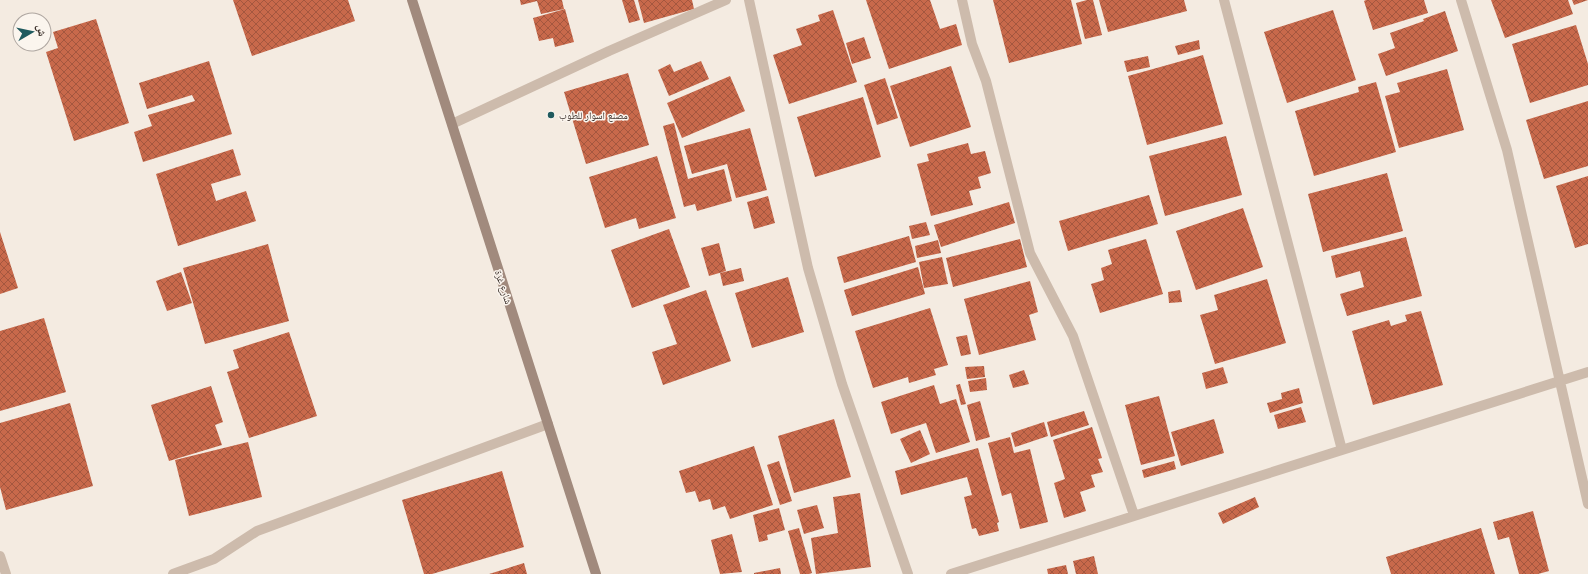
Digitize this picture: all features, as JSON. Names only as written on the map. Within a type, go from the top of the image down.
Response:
[{"type":"main road","name":"شارع غزة","points":[[412,0],[596,574]]},
{"type":"street","points":[[452,124],[609,51],[726,0]]},
{"type":"street","points":[[749,0],[808,268],[842,384],[908,574]]},
{"type":"street","points":[[962,0],[972,44],[986,81],[1030,253],[1073,336],[1134,515]]},
{"type":"street","points":[[1224,0],[1342,450]]},
{"type":"street","points":[[1461,0],[1507,150],[1588,504]]},
{"type":"street","points":[[951,574],[1588,372]]},
{"type":"street","points":[[173,574],[214,559],[257,531],[548,424]]},
{"type":"street","points":[[0,556],[6,574]]},
{"type":"building","points":[[233,0],[348,0],[355,21],[252,56]]},
{"type":"building","points":[[520,0],[562,0],[564,9],[541,14],[537,1],[521,5]]},
{"type":"building","points":[[622,0],[634,0],[640,20],[629,23]]},
{"type":"building","points":[[638,0],[692,0],[694,9],[644,23]]},
{"type":"building","points":[[866,0],[930,0],[940,29],[956,24],[962,45],[889,69]]},
{"type":"building","points":[[993,0],[1071,0],[1082,44],[1009,63]]},
{"type":"building","points":[[1093,0],[1102,35],[1085,39],[1076,3]]},
{"type":"building","points":[[1099,0],[1184,0],[1187,11],[1108,32]]},
{"type":"building","points":[[1424,0],[1428,13],[1373,30],[1364,1]]},
{"type":"building","points":[[1491,0],[1568,0],[1573,14],[1505,38]]},
{"type":"building","points":[[1572,0],[1588,0],[1574,5]]},
{"type":"building","points":[[565,9],[574,42],[555,47],[553,38],[539,41],[533,18]]},
{"type":"building","points":[[833,10],[857,82],[789,104],[773,55],[802,45],[796,29],[820,21],[818,15]]},
{"type":"building","points":[[1333,10],[1356,80],[1287,103],[1264,32]]},
{"type":"building","points":[[1445,11],[1458,51],[1386,76],[1378,54],[1395,48],[1390,33],[1424,21],[1423,19]]},
{"type":"building","points":[[96,19],[129,123],[74,141],[46,52],[52,52],[52,50],[58,48],[53,32]]},
{"type":"building","points":[[1576,25],[1588,64],[1588,85],[1530,103],[1512,44]]},
{"type":"building","points":[[864,37],[871,58],[852,64],[846,43]]},
{"type":"building","points":[[1199,40],[1200,49],[1178,55],[1175,46]]},
{"type":"building","points":[[1203,55],[1223,124],[1147,145],[1128,76]]},
{"type":"building","points":[[1148,56],[1150,67],[1127,72],[1124,61]]},
{"type":"building","points":[[209,61],[232,134],[143,162],[134,132],[152,126],[148,115],[195,101],[192,95],[147,109],[139,83]]},
{"type":"building","points":[[701,61],[709,79],[669,96],[658,70],[670,64],[674,72]]},
{"type":"building","points":[[951,66],[971,127],[910,147],[890,86]]},
{"type":"building","points":[[1447,69],[1464,130],[1399,148],[1385,96],[1400,92],[1397,83]]},
{"type":"building","points":[[628,73],[649,145],[586,164],[564,92]]},
{"type":"building","points":[[730,76],[745,111],[682,138],[667,103]]},
{"type":"building","points":[[885,78],[898,118],[877,125],[864,85]]},
{"type":"building","points":[[1376,82],[1396,152],[1314,176],[1295,111],[1359,92],[1358,87]]},
{"type":"building","points":[[863,97],[881,157],[815,177],[797,117]]},
{"type":"building","points":[[1588,101],[1588,166],[1544,179],[1526,120]]},
{"type":"building","points":[[674,123],[688,179],[724,169],[732,201],[697,211],[695,204],[684,207],[663,126]]},
{"type":"building","points":[[750,128],[767,190],[736,198],[727,164],[692,174],[684,146]]},
{"type":"building","points":[[1226,136],[1242,195],[1165,216],[1149,156]]},
{"type":"building","points":[[968,143],[971,154],[985,151],[991,173],[978,177],[981,188],[969,191],[973,205],[931,216],[917,164],[929,161],[927,154]]},
{"type":"building","points":[[233,149],[241,175],[211,184],[216,201],[246,191],[256,221],[178,246],[156,174]]},
{"type":"building","points":[[657,156],[676,218],[639,229],[636,218],[605,228],[589,177]]},
{"type":"building","points":[[1387,173],[1403,231],[1323,252],[1308,194]]},
{"type":"building","points":[[1588,176],[1588,244],[1575,248],[1556,186]]},
{"type":"building","points":[[1149,195],[1158,224],[1068,251],[1059,221]]},
{"type":"building","points":[[768,196],[775,223],[754,229],[747,202]]},
{"type":"building","points":[[1009,202],[1015,223],[941,247],[934,225]]},
{"type":"building","points":[[1243,208],[1263,267],[1196,290],[1176,231]]},
{"type":"building","points":[[926,222],[930,235],[912,239],[909,226]]},
{"type":"building","points":[[669,229],[690,287],[632,308],[611,250]]},
{"type":"building","points":[[0,232],[18,288],[0,294]]},
{"type":"building","points":[[909,236],[916,262],[844,283],[837,257]]},
{"type":"building","points":[[1406,237],[1422,296],[1347,316],[1340,294],[1364,287],[1360,271],[1336,278],[1331,256]]},
{"type":"building","points":[[1020,239],[1027,267],[953,287],[946,258]]},
{"type":"building","points":[[1146,239],[1163,294],[1100,313],[1091,284],[1104,280],[1101,268],[1112,264],[1108,250]]},
{"type":"building","points":[[938,240],[941,253],[917,258],[915,246]]},
{"type":"building","points":[[719,243],[726,271],[709,276],[701,248]]},
{"type":"building","points":[[268,244],[289,321],[205,344],[183,268]]},
{"type":"building","points":[[942,257],[948,284],[924,288],[919,262]]},
{"type":"building","points":[[918,267],[925,294],[852,316],[844,290]]},
{"type":"building","points":[[741,268],[744,281],[723,286],[720,273]]},
{"type":"building","points":[[181,272],[192,303],[167,311],[156,281]]},
{"type":"building","points":[[788,277],[804,332],[752,348],[735,293]]},
{"type":"building","points":[[1267,279],[1286,343],[1215,364],[1200,315],[1218,310],[1214,295]]},
{"type":"building","points":[[1030,281],[1038,312],[1029,315],[1036,340],[979,355],[964,299]]},
{"type":"building","points":[[706,290],[731,361],[663,385],[652,352],[677,344],[663,305]]},
{"type":"building","points":[[1180,290],[1182,302],[1169,303],[1168,292]]},
{"type":"building","points":[[930,308],[948,365],[934,369],[936,375],[909,383],[908,377],[873,388],[855,331]]},
{"type":"building","points":[[1421,311],[1443,385],[1373,405],[1352,331],[1389,320],[1391,326],[1407,321],[1405,315]]},
{"type":"building","points":[[44,318],[66,392],[0,411],[0,331]]},
{"type":"building","points":[[289,332],[317,416],[249,438],[227,372],[239,368],[233,350]]},
{"type":"building","points":[[967,335],[971,354],[961,356],[956,337]]},
{"type":"building","points":[[984,366],[985,377],[967,379],[965,367]]},
{"type":"building","points":[[1223,367],[1228,383],[1206,389],[1202,373]]},
{"type":"building","points":[[1024,370],[1029,384],[1013,388],[1009,375]]},
{"type":"building","points":[[986,378],[987,390],[970,392],[968,381]]},
{"type":"building","points":[[960,384],[966,404],[961,405],[956,385]]},
{"type":"building","points":[[934,385],[940,404],[956,399],[970,442],[936,453],[926,423],[891,434],[881,402]]},
{"type":"building","points":[[211,386],[223,422],[215,425],[222,445],[169,461],[151,405]]},
{"type":"building","points":[[1299,388],[1303,403],[1270,413],[1267,403],[1282,399],[1281,393]]},
{"type":"building","points":[[1159,396],[1175,456],[1141,465],[1125,405]]},
{"type":"building","points":[[980,401],[990,437],[976,441],[967,405]]},
{"type":"building","points":[[70,403],[93,486],[6,510],[0,487],[0,423]]},
{"type":"building","points":[[1301,407],[1306,422],[1278,429],[1274,415]]},
{"type":"building","points":[[1084,411],[1089,425],[1051,437],[1047,422]]},
{"type":"building","points":[[834,419],[851,477],[794,493],[778,436]]},
{"type":"building","points":[[1214,419],[1224,453],[1181,466],[1171,432]]},
{"type":"building","points":[[1044,422],[1048,436],[1015,447],[1011,433]]},
{"type":"building","points":[[1092,427],[1102,458],[1098,459],[1103,472],[1091,475],[1095,487],[1080,492],[1086,511],[1064,518],[1054,483],[1065,479],[1053,440]]},
{"type":"building","points":[[920,430],[930,454],[911,463],[900,439]]},
{"type":"building","points":[[1010,437],[1014,453],[1030,449],[1048,522],[1020,529],[1011,493],[1002,496],[988,443]]},
{"type":"building","points":[[248,442],[262,497],[189,516],[175,460]]},
{"type":"building","points":[[754,446],[773,505],[730,519],[725,506],[713,510],[710,499],[699,502],[695,491],[686,493],[679,471]]},
{"type":"building","points":[[978,448],[999,522],[997,523],[999,531],[979,536],[976,528],[972,529],[964,497],[972,495],[967,477],[901,495],[895,471]]},
{"type":"building","points":[[779,461],[792,501],[780,505],[767,465]]},
{"type":"building","points":[[1174,461],[1176,469],[1144,478],[1142,470]]},
{"type":"building","points":[[502,471],[524,547],[432,574],[424,574],[402,500]]},
{"type":"building","points":[[860,493],[871,567],[816,574],[811,538],[838,533],[833,497]]},
{"type":"building","points":[[1255,497],[1259,507],[1223,524],[1218,513]]},
{"type":"building","points":[[817,505],[824,528],[804,534],[797,510]]},
{"type":"building","points":[[779,508],[785,530],[767,535],[768,540],[759,542],[753,515]]},
{"type":"building","points":[[1533,511],[1549,571],[1538,574],[1519,574],[1509,537],[1498,540],[1493,522]]},
{"type":"building","points":[[799,528],[812,573],[809,574],[800,574],[788,531]]},
{"type":"building","points":[[1481,528],[1495,574],[1391,574],[1386,557]]},
{"type":"building","points":[[732,534],[742,572],[720,574],[711,540]]},
{"type":"building","points":[[1094,556],[1098,574],[1076,574],[1073,561]]},
{"type":"building","points":[[524,563],[527,574],[489,574]]},
{"type":"building","points":[[1066,565],[1068,574],[1048,574],[1047,569]]},
{"type":"building","points":[[780,568],[781,574],[754,574],[754,573]]},
{"type":"place","name":"مصنع اسوار للطوب","points":[[551,115]]}]
